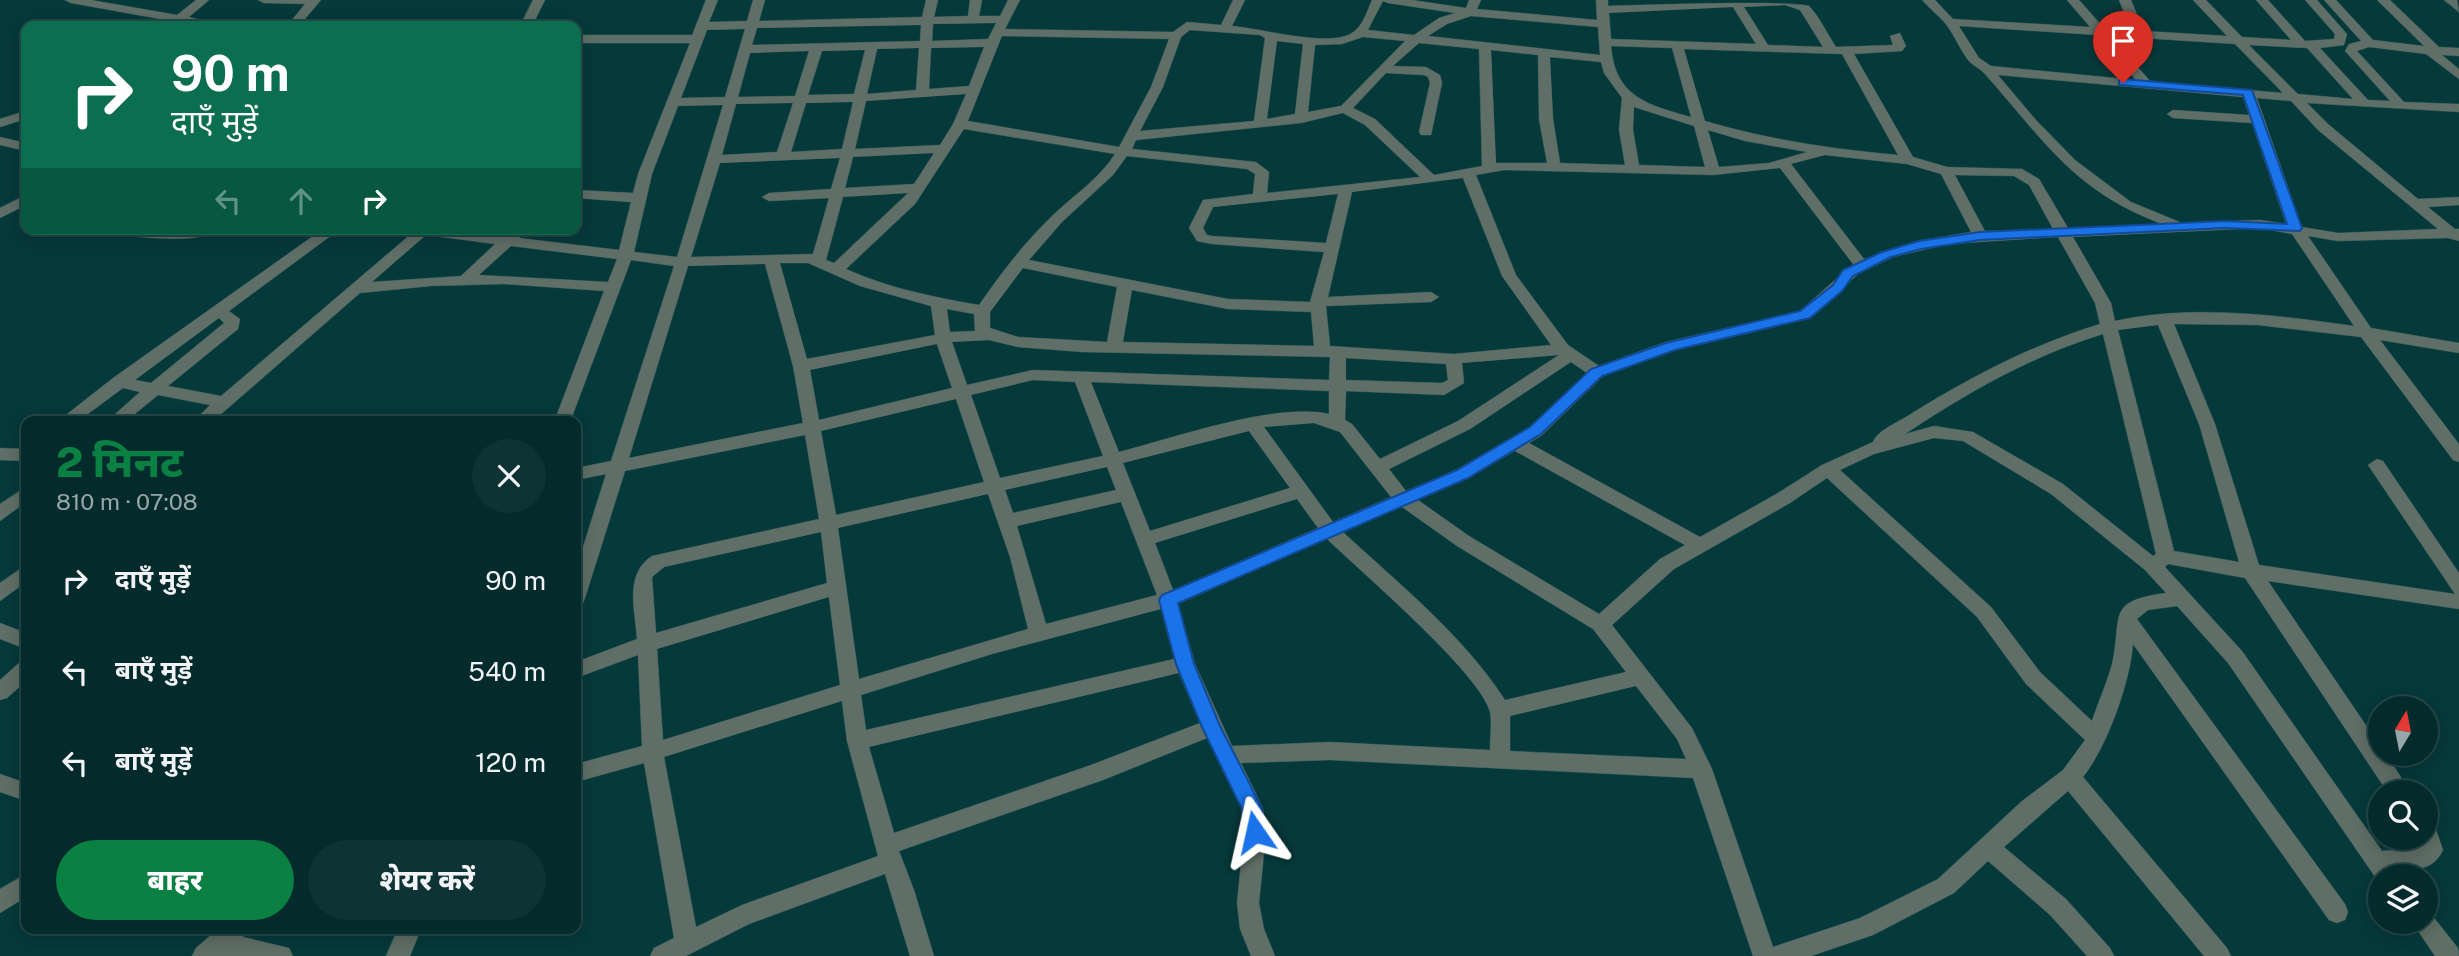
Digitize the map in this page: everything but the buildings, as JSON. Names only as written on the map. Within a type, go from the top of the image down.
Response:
[{"type":"street","points":[[71,0],[192,21]]},
{"type":"street","points":[[181,19],[203,0]]},
{"type":"street","points":[[264,0],[314,1]]},
{"type":"street","points":[[528,21],[539,0]]},
{"type":"street","points":[[564,416],[625,257],[645,174],[712,0]]},
{"type":"street","points":[[581,583],[620,468],[715,159],[760,0]]},
{"type":"street","points":[[922,93],[927,20],[932,0]]},
{"type":"street","points":[[973,19],[976,0]]},
{"type":"street","points":[[835,271],[898,215],[918,188],[960,124],[995,38],[1014,0]]},
{"type":"street","points":[[1225,28],[1239,0]]},
{"type":"street","points":[[989,335],[981,324],[982,312],[1017,262],[1060,216],[1097,185],[1125,152],[1157,87],[1176,36],[1187,26],[1263,32],[1270,37],[1347,41],[1361,33],[1378,0]]},
{"type":"street","points":[[1388,0],[1603,11],[1735,2],[1795,2],[1804,8],[1832,51]]},
{"type":"street","points":[[1928,0],[1950,22],[1974,60],[1987,69],[2011,102],[2090,178],[2124,204],[2179,226]]},
{"type":"street","points":[[2073,0],[2147,85]]},
{"type":"street","points":[[2125,0],[2139,34]]},
{"type":"street","points":[[2199,0],[2323,127],[2457,235]]},
{"type":"street","points":[[2262,0],[2364,104]]},
{"type":"street","points":[[1950,22],[2306,45],[2340,42],[2340,34],[2311,0]]},
{"type":"street","points":[[2330,0],[2369,43]]},
{"type":"street","points":[[2383,0],[2459,75]]},
{"type":"street","points":[[2450,0],[2459,8]]},
{"type":"street","points":[[297,21],[314,1]]},
{"type":"street","points":[[1735,2],[1764,48]]},
{"type":"street","points":[[1131,136],[1301,119],[1345,109],[1415,40],[1443,21],[1473,6]]},
{"type":"street","points":[[1603,11],[1606,59],[1610,73],[1628,98],[1645,108],[1701,126],[1835,153],[1908,160],[1946,171],[2003,171],[2028,176],[2065,233],[2103,303],[2159,561],[2180,598],[2235,657],[2380,864]]},
{"type":"street","points":[[581,39],[701,32],[752,23],[1005,19]]},
{"type":"street","points":[[1361,33],[1606,59]]},
{"type":"street","points":[[747,50],[925,46],[995,38],[1176,36]]},
{"type":"street","points":[[1605,42],[1846,51],[1898,48],[1900,46],[1896,36]]},
{"type":"street","points":[[1260,124],[1270,37]]},
{"type":"street","points":[[1301,119],[1309,40]]},
{"type":"street","points":[[2401,106],[2351,51],[2353,47],[2369,43],[2459,52]]},
{"type":"street","points":[[1677,45],[1713,171]]},
{"type":"street","points":[[1485,47],[1489,170]]},
{"type":"street","points":[[818,260],[848,152],[871,48]]},
{"type":"street","points":[[783,156],[816,49]]},
{"type":"street","points":[[1846,51],[1908,160]]},
{"type":"street","points":[[1544,53],[1546,119],[1554,167]]},
{"type":"street","points":[[1384,69],[1426,71],[1434,75],[1436,83],[1426,132]]},
{"type":"street","points":[[1987,69],[2364,104],[2452,108],[2459,118]]},
{"type":"street","points":[[673,102],[860,98],[975,89]]},
{"type":"street","points":[[2248,92],[2295,228],[2366,331],[2459,456]]},
{"type":"street","points":[[1628,98],[1626,130],[1633,169]]},
{"type":"street","points":[[0,109],[21,114]]},
{"type":"street","points":[[1345,109],[1370,122],[1431,180]]},
{"type":"street","points":[[2173,114],[2256,119]]},
{"type":"street","points":[[0,123],[21,117]]},
{"type":"street","points":[[960,124],[1125,152],[1251,165],[1262,172],[1260,197]]},
{"type":"street","points":[[0,141],[21,146]]},
{"type":"street","points":[[715,159],[943,149]]},
{"type":"street","points":[[1332,248],[1212,240],[1198,233],[1196,228],[1208,203],[1431,180],[1526,165],[1713,171],[1784,164],[1800,157],[1835,153]]},
{"type":"street","points":[[1784,164],[1861,265]]},
{"type":"street","points":[[1946,171],[1980,236]]},
{"type":"street","points":[[1469,174],[1509,276],[1566,352],[1597,372]]},
{"type":"street","points":[[769,197],[918,188]]},
{"type":"street","points":[[1337,421],[1339,385],[1318,305],[1346,189]]},
{"type":"street","points":[[581,194],[640,198]]},
{"type":"street","points":[[2417,203],[2459,201]]},
{"type":"street","points":[[0,214],[21,202]]},
{"type":"street","points":[[581,772],[653,752],[992,646],[1168,600],[1462,474],[1536,430],[1597,372],[1672,346],[1805,315],[1838,288],[1848,273],[1861,265],[1919,245],[1980,236],[2260,224],[2337,237],[2457,235]]},
{"type":"street","points":[[73,416],[321,235]]},
{"type":"street","points":[[208,416],[413,235]]},
{"type":"street","points":[[455,235],[682,262],[818,260],[835,271],[938,303],[982,312]]},
{"type":"street","points":[[465,280],[514,235]]},
{"type":"street","points":[[771,259],[801,366],[812,427],[829,525],[857,741],[922,956]]},
{"type":"street","points":[[1017,262],[1228,304],[1318,305],[1431,297]]},
{"type":"street","points":[[352,289],[504,279],[613,287]]},
{"type":"street","points":[[1114,347],[1125,284]]},
{"type":"street","points":[[938,303],[943,338],[1007,520],[1039,635]]},
{"type":"street","points":[[121,416],[232,325],[232,319],[219,312]]},
{"type":"street","points":[[1601,624],[1667,564],[1784,498],[1828,469],[1869,449],[1927,411],[2038,352],[2109,327],[2164,320],[2245,319],[2366,331],[2459,348]]},
{"type":"street","points":[[2164,320],[2207,424],[2251,571],[2391,780]]},
{"type":"street","points":[[801,366],[943,338],[989,335],[1043,344],[1330,352],[1454,359],[1566,352]]},
{"type":"street","points":[[1033,375],[1043,344]]},
{"type":"street","points":[[1378,467],[1464,425],[1566,352]]},
{"type":"street","points":[[581,473],[620,468],[812,427],[962,394],[1033,375],[1444,389],[1456,383],[1454,359]]},
{"type":"street","points":[[1081,377],[1116,459],[1168,600],[1185,664],[1252,808],[1255,832],[1248,903],[1252,929],[1263,956]]},
{"type":"street","points":[[119,382],[224,402]]},
{"type":"street","points":[[687,943],[653,752],[643,578],[648,568],[659,561],[829,525],[1273,420],[1337,421],[1346,428],[1403,499],[1463,541],[1601,624],[1685,734],[1700,769],[1765,956]]},
{"type":"street","points":[[1253,424],[1330,531],[1445,639],[1480,678],[1500,710],[1500,757]]},
{"type":"street","points":[[1869,449],[1934,432],[1967,436],[2057,489],[2159,561],[2251,571],[2459,601]]},
{"type":"street","points":[[1515,443],[1700,545]]},
{"type":"street","points":[[0,454],[21,453]]},
{"type":"street","points":[[2377,465],[2459,588]]},
{"type":"street","points":[[1828,469],[1984,612],[2033,678],[2096,738]]},
{"type":"street","points":[[1145,539],[1301,491]]},
{"type":"street","points":[[1007,520],[1128,494]]},
{"type":"street","points":[[0,514],[21,497]]},
{"type":"street","points":[[0,594],[21,578]]},
{"type":"street","points":[[581,668],[646,644],[836,588]]},
{"type":"street","points":[[1778,956],[1865,927],[1946,886],[2070,776],[2091,752],[2096,738],[2122,663],[2126,619],[2132,610],[2144,603],[2180,598]]},
{"type":"street","points":[[2126,619],[2337,912]]},
{"type":"street","points":[[0,631],[21,639]]},
{"type":"street","points":[[857,741],[1185,664]]},
{"type":"street","points":[[0,692],[21,673]]},
{"type":"street","points":[[1500,710],[1639,677]]},
{"type":"street","points":[[662,956],[742,916],[889,854],[1212,727]]},
{"type":"street","points":[[1226,755],[1330,751],[1500,757],[1700,769]]},
{"type":"street","points":[[2070,776],[2219,956]]},
{"type":"street","points":[[0,783],[21,790]]},
{"type":"street","points":[[1988,847],[2058,907],[2102,956]]},
{"type":"street","points":[[2403,864],[2426,858],[2432,850]]},
{"type":"street","points":[[0,902],[21,887]]},
{"type":"street","points":[[398,956],[408,934]]},
{"type":"street","points":[[2433,934],[2450,956]]},
{"type":"street","points":[[220,943],[282,956]]},
{"type":"route","points":[[1255,832],[1252,808],[1185,664],[1168,600],[1462,474],[1536,430],[1597,372],[1672,346],[1805,315],[1838,288],[1848,273],[1886,254],[1919,245],[1980,236],[2136,231],[2179,226],[2260,224],[2295,228],[2264,145],[2248,92],[2123,83]]}]
